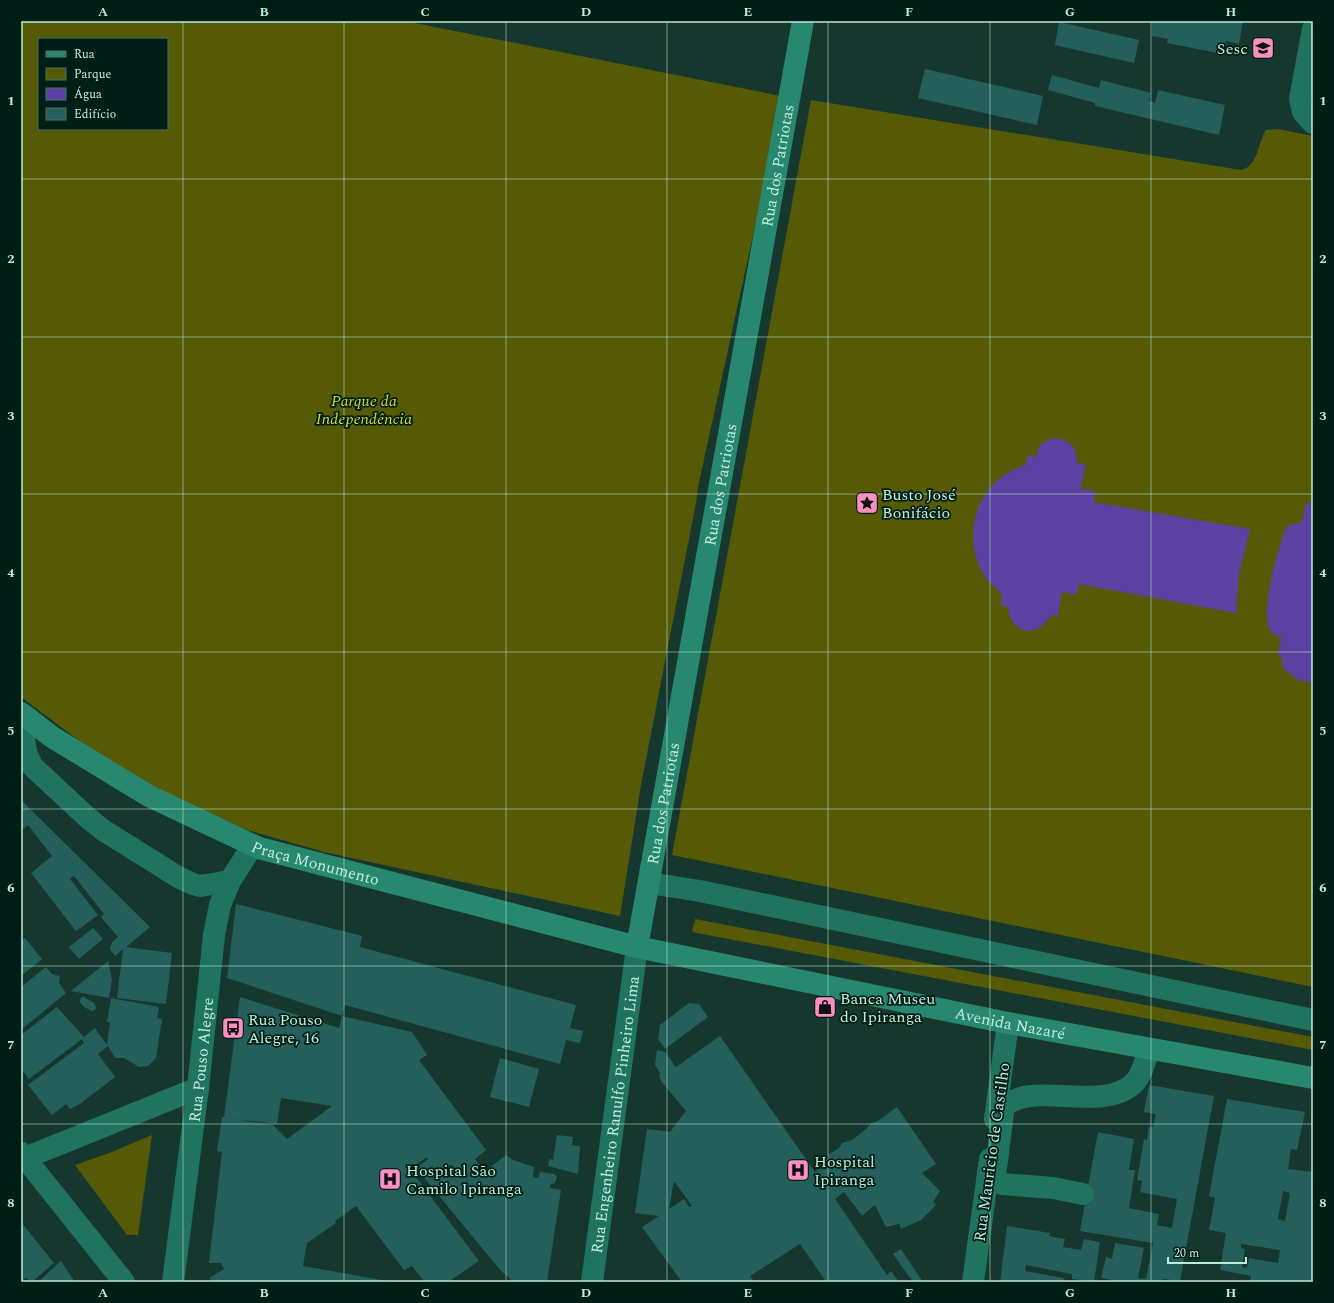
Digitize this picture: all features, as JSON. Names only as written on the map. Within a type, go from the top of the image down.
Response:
[{"type":"main road","name":"Rua dos Patriotas","points":[[637,947],[803,21]]},
{"type":"main road","name":"Praça Monumento","points":[[24,715],[66,746],[149,796],[259,848],[637,947]]},
{"type":"main road","name":"Avenida Nazaré","points":[[637,947],[1008,1023],[1313,1078]]},
{"type":"street","points":[[1313,29],[1300,99],[1303,112],[1313,123]]},
{"type":"street","points":[[24,715],[24,739],[26,752],[32,766],[88,818],[104,830],[178,877],[193,884],[200,886],[230,881]]},
{"type":"street","name":"Rua Pouso Alegre","points":[[173,1282],[198,1088],[214,935],[220,905],[230,881],[253,845]]},
{"type":"street","points":[[649,883],[681,888],[1313,1020]]},
{"type":"street","name":"Rua Engenheiro Ranulfo Pinheiro Lima","points":[[592,1282],[637,947]]},
{"type":"street","name":"Rua Mauricio de Castilho","points":[[973,1282],[1008,1023]]},
{"type":"street","points":[[1083,1194],[1053,1188],[1002,1184],[995,1176],[1004,1105],[1017,1098],[1031,1095],[1080,1097],[1112,1094],[1123,1090],[1134,1083],[1142,1071],[1149,1049]]},
{"type":"street","points":[[124,1282],[22,1158],[198,1088]]},
{"type":"green space","name":"Parque da Independência","points":[[21,21],[405,21],[781,96],[768,167],[698,487],[641,785],[620,916],[324,852],[244,829],[129,778],[21,697]]},
{"type":"green space","points":[[811,100],[1241,170],[1247,168],[1251,164],[1266,130],[1278,129],[1313,136],[1313,987],[672,855]]},
{"type":"green space","points":[[695,919],[1313,1037],[1313,1050],[692,932]]},
{"type":"green space","points":[[152,1135],[138,1235],[127,1235],[75,1165],[112,1152]]},
{"type":"water","points":[[1053,438],[1059,438],[1068,442],[1074,448],[1077,463],[1086,465],[1080,489],[1095,491],[1093,502],[1250,529],[1239,573],[1236,613],[1079,584],[1076,595],[1062,592],[1058,616],[1051,615],[1046,623],[1040,628],[1026,630],[1019,628],[1010,616],[1008,607],[1001,606],[1002,594],[985,577],[978,564],[974,550],[974,523],[984,497],[992,486],[1005,474],[1025,465],[1028,455],[1035,457],[1041,444]]},
{"type":"water","points":[[1313,496],[1313,683],[1294,679],[1295,676],[1284,669],[1282,657],[1278,656],[1281,638],[1276,636],[1269,628],[1267,608],[1271,581],[1284,533],[1289,525],[1302,522],[1306,503],[1310,504]]},
{"type":"building","points":[[1152,21],[1243,21],[1239,44],[1226,41],[1223,54],[1167,43],[1168,39],[1152,36]]},
{"type":"building","points":[[1059,22],[1139,40],[1134,63],[1055,45]]},
{"type":"building","points":[[925,69],[1043,96],[1037,125],[918,98]]},
{"type":"building","points":[[1052,75],[1099,88],[1101,80],[1151,93],[1149,101],[1155,103],[1158,90],[1225,105],[1219,135],[1095,106],[1095,103],[1048,90]]},
{"type":"building","points":[[21,800],[150,927],[126,947],[172,953],[166,1004],[117,998],[123,949],[115,956],[110,949],[112,942],[118,937],[101,917],[104,914],[74,876],[70,879],[98,915],[76,931],[31,873],[52,856],[28,825],[21,831]]},
{"type":"building","points":[[236,904],[362,936],[360,947],[576,1005],[570,1028],[583,1031],[580,1043],[566,1040],[560,1064],[345,1005],[342,1016],[227,978]]},
{"type":"building","points":[[93,928],[103,939],[79,959],[69,947]]},
{"type":"building","points":[[25,938],[42,959],[21,976],[21,941]]},
{"type":"building","points":[[108,961],[112,980],[109,998],[71,991]]},
{"type":"building","points":[[46,967],[52,974],[60,976],[59,983],[66,993],[21,1030],[21,987]]},
{"type":"building","points":[[81,997],[84,997],[94,1003],[96,1008],[95,1010],[92,1011],[84,1007],[80,1002]]},
{"type":"building","points":[[240,997],[339,1028],[342,1016],[412,1032],[427,1055],[419,1060],[486,1150],[475,1159],[484,1172],[506,1155],[513,1160],[534,1167],[533,1177],[538,1178],[540,1172],[554,1174],[557,1177],[555,1183],[550,1185],[550,1188],[561,1190],[547,1282],[514,1282],[501,1271],[416,1168],[428,1159],[427,1157],[410,1169],[479,1261],[448,1282],[425,1282],[412,1266],[404,1270],[356,1206],[335,1221],[336,1223],[307,1243],[303,1266],[393,1282],[213,1282],[209,1278],[224,1269],[221,1263],[209,1263],[222,1152],[217,1151],[222,1117],[224,1117]],"holes":[[[281,1098],[332,1106],[287,1139],[273,1125],[234,1119],[277,1124]]]},
{"type":"building","points":[[111,998],[159,1007],[157,1018],[162,1019],[156,1058],[148,1066],[139,1067],[124,1058],[115,1058],[108,1046],[98,1054],[115,1077],[80,1104],[70,1109],[66,1104],[52,1115],[28,1085],[84,1043],[82,1039],[29,1079],[21,1069],[21,1035],[57,1007],[84,1037],[95,1028],[107,1045],[110,1022],[107,1022]]},
{"type":"building","points":[[689,1003],[699,1004],[708,1017],[665,1049],[658,1039],[660,1025]]},
{"type":"building","points":[[720,1036],[815,1172],[825,1165],[821,1159],[839,1148],[842,1143],[852,1140],[871,1123],[878,1121],[897,1107],[936,1164],[922,1173],[940,1191],[933,1202],[936,1205],[921,1220],[901,1229],[899,1224],[886,1227],[875,1205],[862,1216],[844,1192],[835,1199],[887,1275],[891,1271],[899,1282],[822,1282],[825,1280],[800,1244],[750,1276],[754,1282],[682,1282],[642,1227],[659,1216],[635,1213],[647,1129],[670,1132],[686,1111],[661,1081],[659,1076],[660,1073],[655,1065],[657,1050],[665,1052],[676,1067]],"holes":[[[674,1181],[692,1206],[689,1207],[684,1199],[669,1209]]]},
{"type":"building","points":[[500,1058],[539,1069],[529,1107],[490,1097]]},
{"type":"building","points":[[1149,1085],[1214,1096],[1180,1281],[1163,1279],[1163,1282],[1111,1282],[1112,1280],[1101,1278],[1106,1257],[1112,1259],[1115,1243],[1144,1248],[1138,1278],[1146,1279],[1153,1243],[1080,1231],[1098,1132],[1134,1139],[1129,1170],[1135,1170],[1129,1208],[1159,1214],[1157,1225],[1172,1228],[1177,1199],[1140,1192],[1142,1181],[1137,1180],[1144,1139],[1147,1140],[1149,1127],[1153,1127],[1156,1114],[1144,1112]]},
{"type":"building","points":[[1227,1099],[1305,1112],[1297,1150],[1291,1149],[1288,1169],[1313,1172],[1313,1282],[1250,1282],[1251,1276],[1220,1270],[1226,1233],[1209,1230],[1215,1198],[1209,1196]],"holes":[[[1283,1191],[1290,1193],[1285,1221],[1278,1219]],[[1241,1244],[1280,1250],[1278,1263],[1249,1258],[1247,1268],[1242,1267],[1245,1249],[1241,1248]]]},
{"type":"building","points":[[557,1135],[573,1137],[572,1145],[580,1146],[578,1174],[548,1166],[549,1159],[553,1160]]},
{"type":"building","points":[[21,1222],[54,1263],[32,1282],[26,1278],[21,1282]]},
{"type":"building","points":[[1007,1226],[1050,1233],[1049,1236],[1065,1239],[1063,1247],[1081,1250],[1084,1239],[1100,1242],[1094,1282],[1072,1279],[1072,1274],[1026,1265],[1025,1271],[1064,1278],[1063,1282],[1000,1282]]},
{"type":"building","points":[[901,1249],[923,1282],[913,1282],[893,1254]]},
{"type":"building","points":[[61,1261],[75,1282],[38,1282]]},
{"type":"place","name":"Sesc","points":[[1263,48]]},
{"type":"place","name":"Busto José Bonifácio","points":[[867,503]]},
{"type":"place","name":"Banca Museu do Ipiranga","points":[[825,1007]]},
{"type":"place","name":"Rua Pouso Alegre, 16","points":[[233,1028]]},
{"type":"place","name":"Hospital Ipiranga","points":[[798,1170]]},
{"type":"place","name":"Hospital São Camilo Ipiranga","points":[[390,1179]]}]
